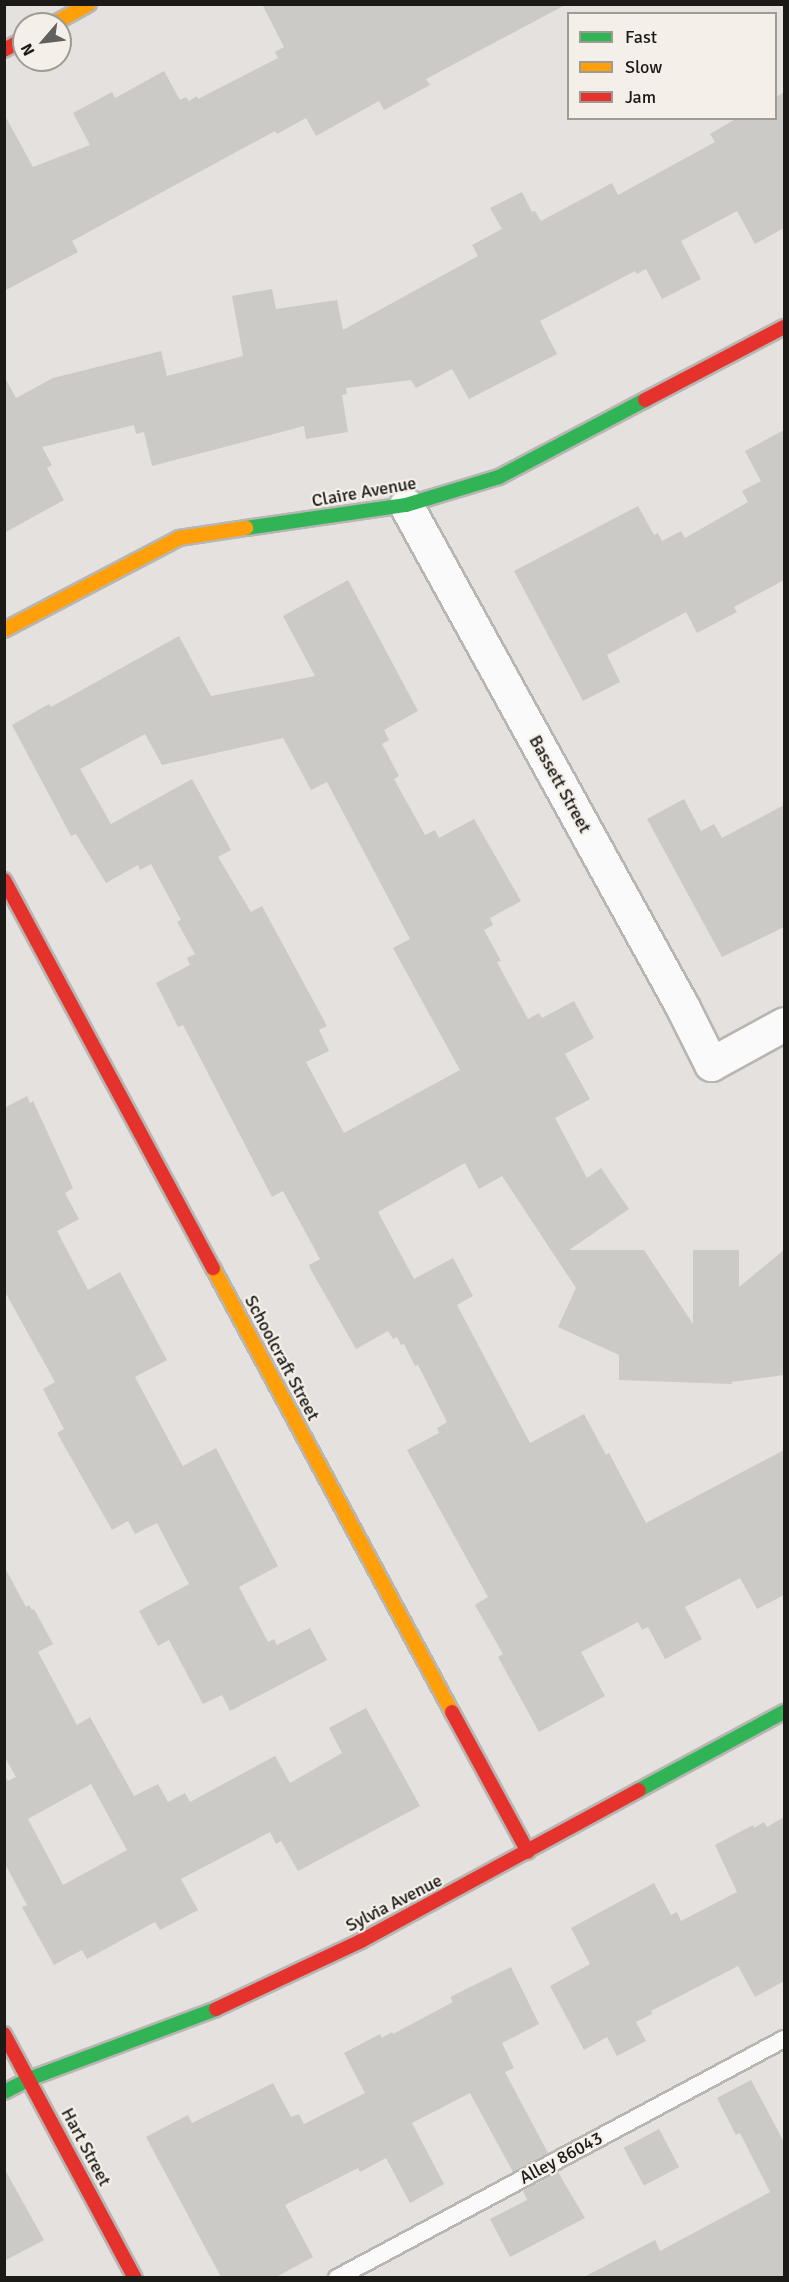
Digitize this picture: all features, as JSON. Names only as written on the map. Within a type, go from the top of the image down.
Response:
[{"type":"street","points":[[72,13],[89,4]]},
{"type":"street","name":"Claire Avenue","points":[[4,630],[180,538],[406,505],[500,477],[784,327]]},
{"type":"street","name":"Bassett Street","points":[[406,505],[676,996],[711,1064],[784,1024]]},
{"type":"street","name":"Schoolcraft Street","points":[[4,880],[528,1852]]},
{"type":"street","name":"Sylvia Avenue","points":[[4,2092],[29,2079],[230,2004],[361,1941],[784,1712]]},
{"type":"street","name":"Hart Street","points":[[4,2034],[135,2277]]},
{"type":"lane","name":"Alley 86043","points":[[337,2277],[784,2038]]},
{"type":"building","points":[[262,4],[567,4],[426,79],[430,85],[384,110],[379,101],[316,136],[306,118],[277,134],[275,131],[72,241],[78,252],[4,291],[4,114],[33,167],[90,145],[73,113],[112,92],[115,98],[164,71],[180,100],[186,97],[189,101],[197,96],[198,99],[278,58],[275,52],[284,47]]},
{"type":"building","points":[[784,92],[784,228],[755,244],[737,211],[681,241],[701,279],[662,299],[646,269],[637,274],[635,271],[540,321],[557,354],[469,399],[452,369],[416,388],[411,380],[346,388],[347,394],[342,395],[348,432],[306,439],[304,426],[152,466],[144,432],[136,434],[134,425],[42,447],[52,465],[47,468],[64,500],[4,533],[4,376],[16,398],[53,378],[161,351],[167,376],[243,356],[232,296],[272,289],[276,309],[337,300],[343,330],[478,256],[472,245],[502,229],[490,208],[522,192],[532,212],[535,211],[541,221],[612,183],[618,195],[715,142],[710,134],[734,120],[777,120],[777,96]]},
{"type":"building","points":[[784,430],[784,580],[734,607],[737,612],[697,633],[686,612],[607,655],[620,682],[583,701],[514,571],[638,506],[654,535],[658,533],[662,541],[681,531],[685,538],[748,502],[742,491],[761,481],[745,451]]},
{"type":"building","points":[[348,580],[418,711],[384,730],[389,740],[382,744],[399,776],[394,779],[425,835],[435,830],[439,838],[474,819],[521,901],[490,918],[493,925],[484,930],[501,961],[497,962],[528,1019],[539,1013],[542,1018],[574,1001],[594,1038],[565,1054],[590,1099],[555,1118],[587,1178],[601,1168],[629,1209],[569,1250],[644,1250],[693,1324],[693,1250],[739,1250],[739,1287],[784,1250],[784,1375],[731,1382],[732,1384],[619,1380],[619,1355],[558,1327],[576,1288],[502,1176],[479,1189],[465,1163],[378,1212],[414,1279],[453,1258],[473,1296],[457,1305],[530,1443],[584,1414],[606,1455],[609,1453],[646,1523],[784,1450],[784,1595],[757,1609],[740,1578],[685,1607],[702,1639],[665,1659],[648,1627],[642,1630],[638,1622],[581,1652],[605,1696],[539,1732],[498,1657],[503,1654],[475,1605],[488,1597],[407,1450],[439,1433],[437,1428],[447,1422],[418,1365],[415,1366],[404,1344],[401,1345],[397,1337],[393,1339],[388,1331],[356,1349],[311,1270],[309,1265],[320,1259],[283,1191],[272,1197],[183,1025],[178,1027],[156,983],[190,965],[187,958],[195,954],[177,922],[181,920],[151,864],[140,870],[138,865],[106,883],[76,834],[71,836],[12,725],[49,704],[51,707],[179,636],[211,696],[315,676],[283,616]],"holes":[[[145,734],[162,765],[283,738],[311,790],[327,782],[410,939],[393,948],[460,1070],[344,1133],[306,1062],[329,1051],[319,1030],[327,1026],[262,906],[251,912],[218,857],[231,850],[192,779],[111,824],[80,769]]]},
{"type":"building","points":[[684,799],[701,831],[714,824],[722,838],[784,805],[784,927],[722,957],[647,819]]},
{"type":"building","points":[[27,1096],[30,1103],[33,1101],[73,1188],[65,1193],[79,1219],[57,1231],[88,1290],[120,1272],[167,1360],[135,1377],[180,1461],[183,1466],[216,1448],[278,1566],[239,1587],[268,1642],[274,1639],[277,1645],[310,1628],[327,1660],[230,1711],[222,1695],[203,1704],[169,1640],[158,1646],[139,1611],[189,1584],[157,1523],[135,1534],[128,1521],[112,1530],[57,1433],[64,1429],[43,1389],[55,1382],[4,1290],[4,1108]]},
{"type":"building","points":[[4,1566],[26,1607],[29,1605],[32,1610],[34,1609],[53,1644],[38,1652],[77,1725],[90,1717],[134,1796],[158,1784],[168,1802],[185,1793],[190,1802],[275,1756],[290,1783],[342,1753],[329,1728],[366,1708],[420,1806],[298,1871],[281,1841],[276,1844],[270,1832],[181,1879],[198,1910],[160,1930],[155,1922],[87,1959],[82,1950],[54,1965],[22,1907],[27,1905],[4,1862],[4,1775],[8,1781],[16,1777],[4,1756]],"holes":[[[91,1784],[127,1850],[63,1885],[28,1819]]]},
{"type":"building","points":[[784,1817],[784,1981],[755,1997],[738,1966],[651,2011],[652,2014],[636,2022],[646,2041],[617,2056],[607,2037],[584,2050],[550,1986],[590,1964],[571,1928],[654,1883],[671,1915],[677,1912],[681,1921],[737,1892],[715,1845],[753,1825],[754,1828],[764,1822],[767,1827]]},
{"type":"building","points":[[511,1967],[539,2024],[502,2043],[514,2068],[505,2072],[548,2153],[513,2172],[470,2093],[412,2123],[444,2184],[410,2203],[386,2158],[360,2172],[358,2168],[285,2205],[313,2257],[276,2277],[221,2277],[146,2137],[188,2115],[192,2123],[273,2083],[291,2117],[299,2114],[304,2124],[365,2093],[344,2053],[380,2034],[382,2038],[392,2032],[393,2034],[453,2002],[450,1997]]},
{"type":"building","points":[[751,2080],[784,2142],[784,2277],[584,2277],[655,2240],[660,2251],[770,2192],[740,2133],[736,2135],[717,2098]]},
{"type":"building","points":[[659,2129],[679,2167],[644,2186],[624,2148]]},
{"type":"building","points":[[4,2168],[44,2240],[4,2261]]},
{"type":"building","points":[[558,2172],[585,2218],[510,2257],[490,2219],[527,2200],[523,2191]]},
{"type":"traffic: fast","points":[[246,528],[406,505],[499,477],[645,400]]},
{"type":"traffic: fast","points":[[639,1790],[784,1712]]},
{"type":"traffic: fast","points":[[4,2092],[29,2079],[216,2009]]},
{"type":"traffic: slow","points":[[72,13],[89,4]]},
{"type":"traffic: slow","points":[[4,630],[179,538],[246,528]]},
{"type":"traffic: slow","points":[[213,1268],[452,1712]]},
{"type":"traffic: jam","points":[[4,50],[12,46]]},
{"type":"traffic: jam","points":[[645,400],[784,327]]},
{"type":"traffic: jam","points":[[4,880],[213,1268]]},
{"type":"traffic: jam","points":[[452,1712],[528,1852]]},
{"type":"traffic: jam","points":[[216,2009],[361,1941],[639,1790]]},
{"type":"traffic: jam","points":[[4,2034],[135,2278]]}]
